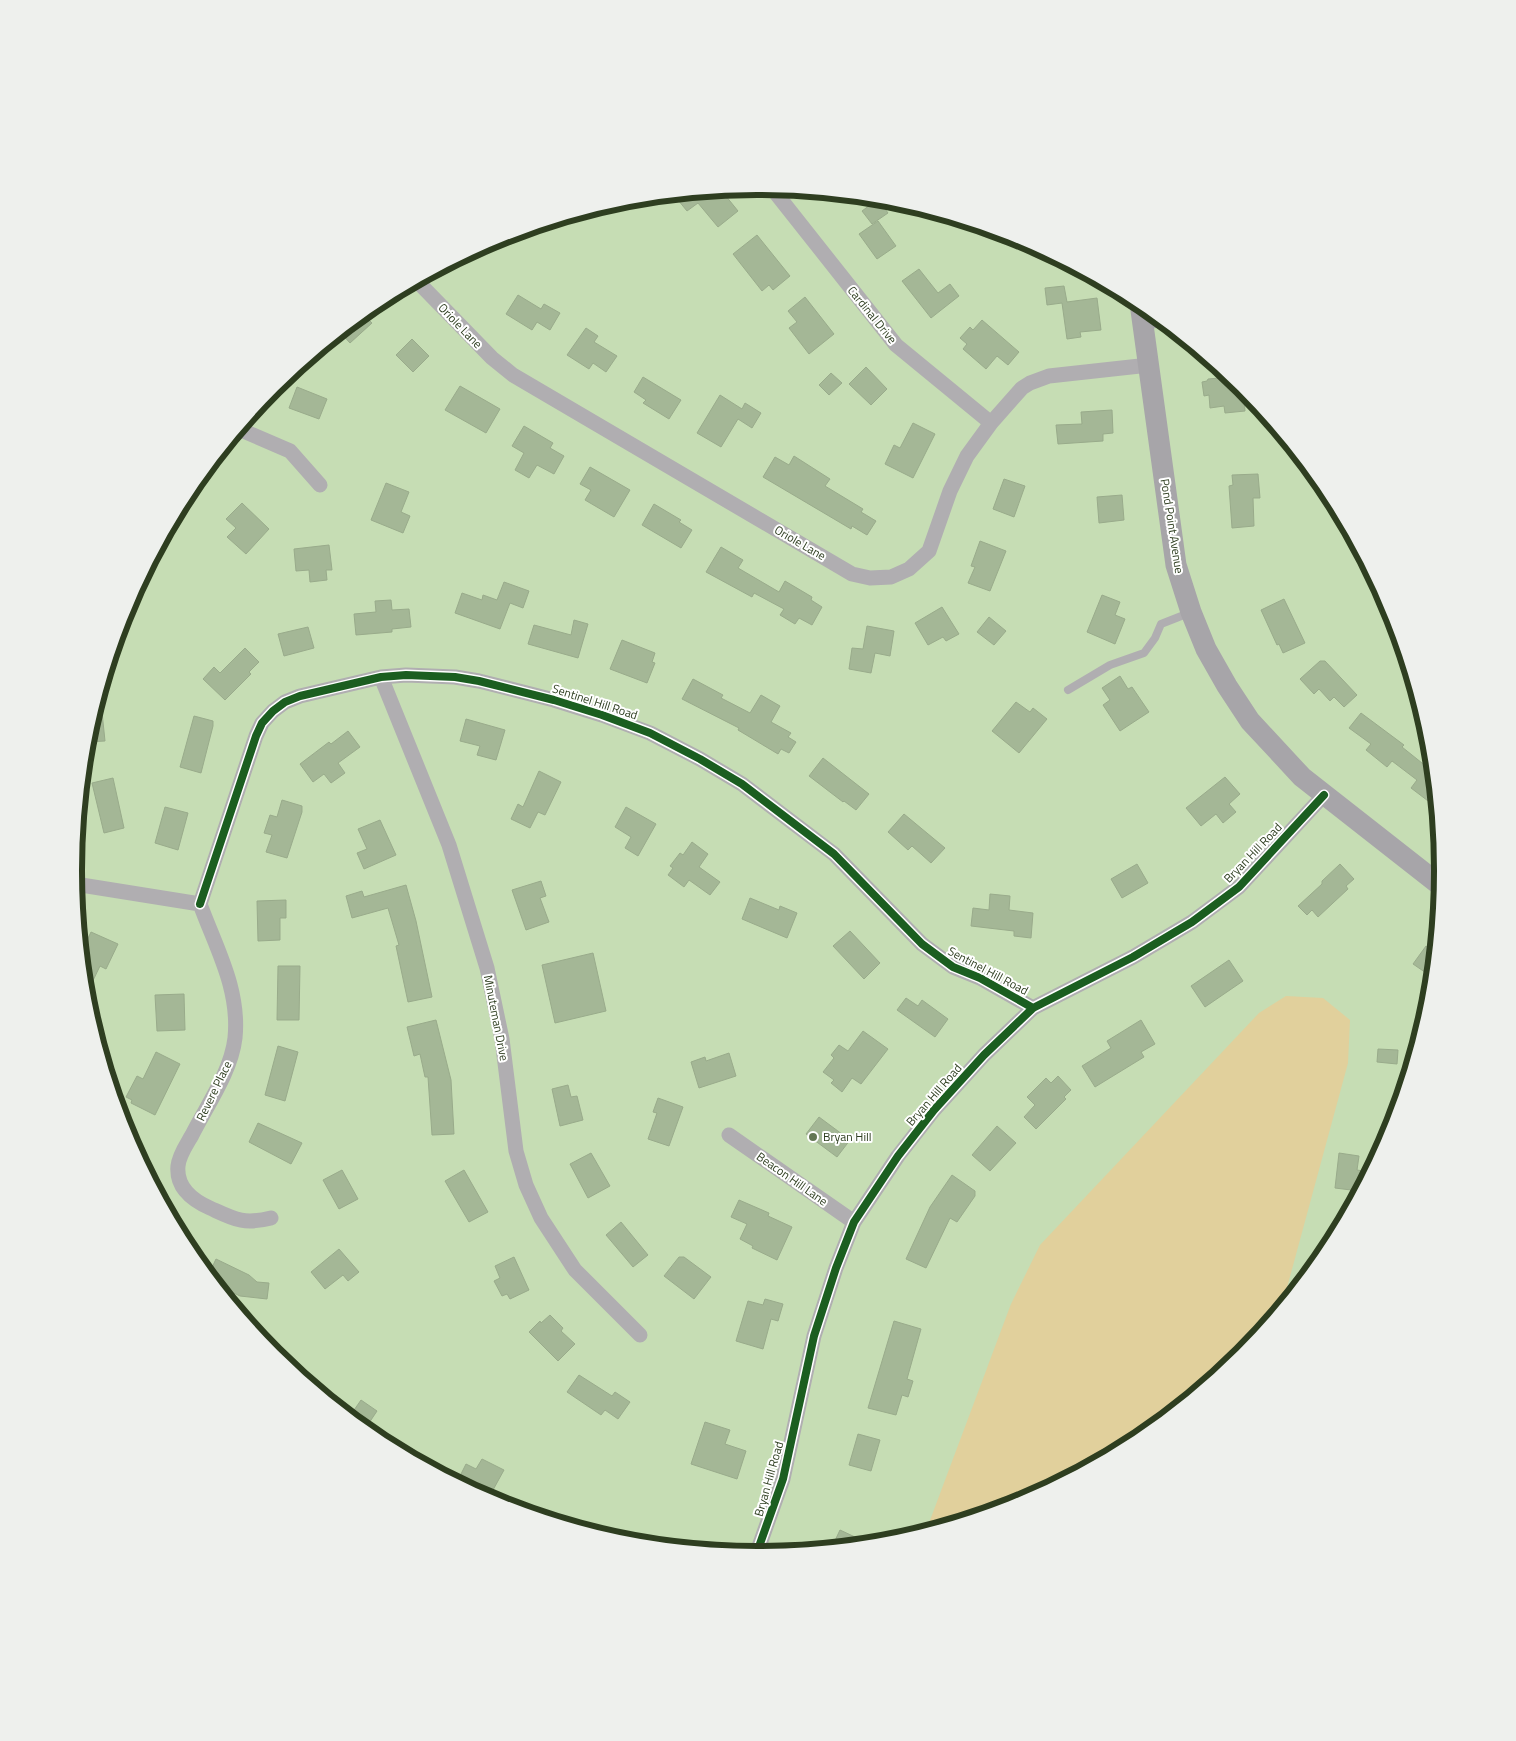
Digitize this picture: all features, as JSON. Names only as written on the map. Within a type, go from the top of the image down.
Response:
[{"type":"main road","name":"Pond Point Avenue","points":[[1148,320],[1149,365],[1176,565],[1191,612],[1206,649],[1226,686],[1250,721],[1302,777],[1434,880]]},
{"type":"street","name":"Cardinal Drive","points":[[777,195],[896,345],[991,423]]},
{"type":"street","name":"Oriole Lane","points":[[421,284],[492,358],[513,375],[860,577],[880,579],[902,574],[929,551],[950,491],[967,456],[991,423],[1022,388],[1049,376],[1149,365]]},
{"type":"street","points":[[245,431],[290,450],[320,485]]},
{"type":"street","name":"Sentinel Hill Road","points":[[200,904],[256,736],[262,723],[272,711],[285,702],[300,696],[381,677],[431,675],[455,677],[479,681],[602,715],[650,733],[700,759],[742,784],[834,854],[936,956],[953,967],[987,982],[1033,1008]]},
{"type":"street","name":"Minuteman Drive","points":[[381,677],[449,845],[487,968],[502,1039],[516,1151],[526,1185],[541,1218],[575,1270],[640,1335]]},
{"type":"street","name":"Bryan Hill Road","points":[[759,1546],[783,1479],[814,1336],[836,1268],[854,1222],[898,1156],[934,1110],[984,1055],[1033,1008],[1133,957],[1192,922],[1239,887],[1324,795]]},
{"type":"street","points":[[83,885],[200,904]]},
{"type":"street","name":"Revere Place","points":[[200,904],[230,982],[235,1001],[236,1020],[234,1040],[227,1066],[180,1157],[179,1175],[183,1188],[200,1204],[239,1221],[257,1222],[271,1218]]},
{"type":"street","name":"Beacon Hill Lane","points":[[729,1136],[854,1222]]},
{"type":"lane","points":[[1068,690],[1110,665],[1144,653],[1155,638],[1161,624],[1191,612]]},
{"type":"shaded area","points":[[1286,996],[1323,998],[1350,1020],[1348,1063],[1286,1292],[1236,1348],[1169,1406],[1133,1432],[1096,1456],[1017,1495],[929,1524],[1011,1304],[1040,1245],[1259,1013]]},
{"type":"building","points":[[726,196],[738,211],[718,227],[698,203],[687,211],[678,200]]},
{"type":"building","points":[[870,205],[884,207],[888,213],[872,224],[862,211]]},
{"type":"building","points":[[878,221],[896,246],[877,259],[859,234]]},
{"type":"building","points":[[757,235],[790,276],[773,290],[769,285],[762,291],[733,254]]},
{"type":"building","points":[[919,269],[938,293],[950,284],[959,296],[931,318],[902,281]]},
{"type":"building","points":[[1064,286],[1067,302],[1097,298],[1101,330],[1080,332],[1081,337],[1067,339],[1062,303],[1047,305],[1045,288]]},
{"type":"building","points":[[518,295],[541,309],[544,304],[560,313],[550,330],[537,322],[532,330],[506,314]]},
{"type":"building","points":[[805,297],[834,334],[809,354],[789,328],[797,322],[788,311]]},
{"type":"building","points":[[368,319],[372,323],[350,343],[345,337]]},
{"type":"building","points":[[982,320],[1019,352],[1008,365],[997,356],[986,369],[963,349],[967,344],[960,338],[970,327],[973,330]]},
{"type":"building","points":[[586,328],[598,336],[594,342],[617,356],[606,372],[593,363],[589,369],[567,355]]},
{"type":"building","points":[[412,339],[429,356],[413,372],[396,355]]},
{"type":"building","points":[[866,367],[887,389],[871,405],[849,384]]},
{"type":"building","points":[[831,373],[842,383],[829,395],[819,385]]},
{"type":"building","points":[[643,377],[681,400],[669,419],[643,403],[646,400],[634,392]]},
{"type":"building","points":[[1219,378],[1244,402],[1245,411],[1225,413],[1224,406],[1210,408],[1209,395],[1204,396],[1202,382],[1208,379]]},
{"type":"building","points":[[460,386],[500,409],[486,433],[445,410]]},
{"type":"building","points":[[297,387],[327,399],[319,419],[289,408]]},
{"type":"building","points":[[720,395],[742,409],[745,403],[761,413],[752,428],[738,419],[721,447],[697,433]]},
{"type":"building","points":[[1112,410],[1113,433],[1103,434],[1103,441],[1058,444],[1056,425],[1082,424],[1081,412]]},
{"type":"building","points":[[913,423],[935,434],[913,478],[885,464],[894,445],[900,448]]},
{"type":"building","points":[[524,426],[553,443],[550,448],[564,456],[554,474],[537,465],[529,478],[515,470],[524,453],[512,446]]},
{"type":"building","points":[[794,456],[830,479],[825,486],[863,509],[861,512],[876,521],[867,535],[852,526],[851,529],[763,477],[775,457],[789,465]]},
{"type":"building","points":[[590,467],[630,490],[614,517],[585,500],[591,490],[580,484]]},
{"type":"building","points":[[1258,474],[1260,498],[1253,498],[1254,526],[1232,528],[1229,486],[1233,485],[1232,475]]},
{"type":"building","points":[[1004,479],[1025,486],[1014,517],[993,509]]},
{"type":"building","points":[[386,483],[409,492],[401,512],[410,516],[403,533],[371,520]]},
{"type":"building","points":[[1122,495],[1124,520],[1099,523],[1097,497]]},
{"type":"building","points":[[242,503],[269,529],[246,554],[227,537],[236,528],[226,519]]},
{"type":"building","points":[[654,504],[681,520],[679,522],[692,530],[681,548],[642,525]]},
{"type":"building","points":[[980,541],[1006,551],[990,591],[968,583],[975,567],[971,566]]},
{"type":"building","points":[[329,545],[332,570],[326,570],[327,580],[310,582],[309,570],[296,571],[294,549]]},
{"type":"building","points":[[721,547],[743,560],[738,568],[779,592],[785,581],[812,597],[811,600],[822,607],[812,625],[799,618],[795,624],[780,615],[784,609],[754,593],[752,597],[706,572]]},
{"type":"building","points":[[504,582],[529,591],[523,608],[510,603],[500,629],[455,613],[462,593],[482,600],[483,595],[497,600]]},
{"type":"building","points":[[1102,595],[1120,602],[1115,615],[1125,619],[1115,644],[1087,632]]},
{"type":"building","points":[[1284,599],[1305,643],[1283,653],[1279,644],[1277,645],[1261,610]]},
{"type":"building","points":[[391,600],[392,610],[409,609],[411,627],[392,629],[392,632],[356,635],[354,614],[376,612],[375,601]]},
{"type":"building","points":[[942,607],[959,634],[946,641],[943,637],[928,645],[915,623]]},
{"type":"building","points":[[989,617],[1006,631],[994,645],[977,632]]},
{"type":"building","points":[[574,620],[588,624],[578,658],[528,644],[534,625],[571,635]]},
{"type":"building","points":[[867,626],[894,631],[890,656],[875,653],[871,673],[849,669],[852,648],[863,649]]},
{"type":"building","points":[[308,627],[314,648],[284,656],[278,634]]},
{"type":"building","points":[[622,640],[655,653],[652,662],[655,663],[647,683],[610,669]]},
{"type":"building","points":[[245,648],[259,662],[249,672],[251,674],[225,700],[203,679],[214,667],[220,673]]},
{"type":"building","points":[[1320,661],[1325,661],[1357,695],[1344,707],[1334,697],[1330,701],[1319,689],[1314,694],[1300,679]]},
{"type":"building","points":[[1120,676],[1128,689],[1132,687],[1149,712],[1120,731],[1103,705],[1110,700],[1102,688]]},
{"type":"building","points":[[693,679],[723,695],[721,698],[750,713],[761,695],[780,706],[771,722],[791,733],[788,737],[796,742],[789,753],[781,749],[778,754],[738,730],[739,728],[682,699]]},
{"type":"building","points":[[1016,702],[1030,712],[1033,708],[1047,719],[1019,753],[992,731]]},
{"type":"building","points":[[102,712],[105,741],[95,742]]},
{"type":"building","points":[[1361,713],[1404,745],[1402,747],[1425,766],[1430,802],[1411,788],[1417,780],[1392,761],[1387,767],[1366,750],[1371,744],[1349,728]]},
{"type":"building","points":[[194,716],[213,721],[201,773],[180,767]]},
{"type":"building","points":[[466,719],[505,730],[496,760],[477,755],[480,746],[460,741]]},
{"type":"building","points":[[348,731],[360,747],[338,763],[345,773],[331,783],[324,774],[313,782],[300,764],[329,742],[331,744]]},
{"type":"building","points":[[823,758],[869,794],[856,810],[809,776]]},
{"type":"building","points":[[539,771],[561,782],[545,815],[538,812],[530,828],[511,819],[518,804],[523,807]]},
{"type":"building","points":[[1225,777],[1240,794],[1229,804],[1236,812],[1223,823],[1216,814],[1201,826],[1186,808]]},
{"type":"building","points":[[113,778],[124,828],[104,833],[92,783]]},
{"type":"building","points":[[282,800],[302,806],[302,812],[287,858],[266,852],[272,835],[264,833],[270,815],[277,817]]},
{"type":"building","points":[[165,807],[188,813],[178,850],[155,843]]},
{"type":"building","points":[[626,807],[656,824],[638,856],[625,848],[631,837],[615,827]]},
{"type":"building","points":[[904,814],[945,848],[931,863],[912,846],[908,850],[888,832]]},
{"type":"building","points":[[380,820],[396,855],[364,869],[357,853],[367,849],[358,829]]},
{"type":"building","points":[[692,842],[708,854],[699,867],[720,882],[710,895],[689,880],[684,887],[668,875],[673,868],[670,866],[680,853],[683,855]]},
{"type":"building","points":[[1137,864],[1148,883],[1122,898],[1111,879]]},
{"type":"building","points":[[1340,864],[1354,879],[1346,886],[1348,889],[1318,917],[1312,910],[1307,915],[1298,906]]},
{"type":"building","points":[[541,881],[546,896],[540,898],[549,922],[526,930],[512,890]]},
{"type":"building","points":[[406,885],[416,921],[432,997],[408,1002],[396,946],[399,945],[388,908],[352,918],[346,896],[362,891],[364,897]]},
{"type":"building","points":[[990,894],[1010,896],[1009,910],[1033,913],[1031,938],[1014,936],[1014,931],[971,926],[973,908],[989,910]]},
{"type":"building","points":[[750,898],[779,910],[780,906],[797,913],[787,938],[742,919]]},
{"type":"building","points":[[286,900],[286,918],[280,918],[280,940],[258,941],[257,901]]},
{"type":"building","points":[[850,931],[880,963],[864,979],[833,946]]},
{"type":"building","points":[[91,932],[118,944],[106,969],[100,966],[92,983],[88,959],[86,942]]},
{"type":"building","points":[[1426,946],[1429,948],[1426,973],[1413,964]]},
{"type":"building","points":[[593,953],[606,1011],[555,1023],[542,965]]},
{"type":"building","points":[[1229,960],[1243,981],[1205,1007],[1191,986]]},
{"type":"building","points":[[278,966],[300,966],[299,1020],[277,1020]]},
{"type":"building","points":[[184,994],[185,1030],[157,1031],[155,995]]},
{"type":"building","points":[[906,998],[918,1006],[922,1000],[948,1019],[935,1037],[897,1010]]},
{"type":"building","points":[[436,1020],[451,1080],[454,1134],[432,1135],[428,1077],[425,1077],[420,1054],[414,1056],[407,1027]]},
{"type":"building","points":[[1141,1020],[1155,1044],[1141,1052],[1144,1057],[1095,1087],[1082,1066],[1111,1048],[1107,1041]]},
{"type":"building","points":[[863,1031],[888,1049],[861,1084],[852,1078],[842,1092],[831,1083],[834,1080],[823,1072],[834,1058],[831,1055],[839,1045],[848,1051]]},
{"type":"building","points":[[278,1046],[298,1052],[285,1101],[265,1095]]},
{"type":"building","points":[[1378,1049],[1398,1050],[1397,1064],[1377,1062]]},
{"type":"building","points":[[156,1052],[180,1064],[155,1115],[131,1103],[132,1100],[126,1097],[137,1076],[143,1079]]},
{"type":"building","points":[[729,1053],[736,1076],[699,1088],[691,1062],[705,1057],[706,1061]]},
{"type":"building","points":[[1058,1076],[1071,1090],[1064,1097],[1066,1099],[1036,1129],[1024,1117],[1035,1105],[1027,1097],[1046,1078],[1051,1083]]},
{"type":"building","points":[[568,1085],[571,1097],[577,1096],[583,1120],[560,1126],[552,1089]]},
{"type":"building","points":[[658,1098],[683,1107],[669,1146],[648,1139],[657,1113],[653,1112]]},
{"type":"building","points":[[819,1117],[850,1140],[837,1157],[806,1134]]},
{"type":"building","points":[[258,1123],[302,1143],[291,1164],[249,1142]]},
{"type":"building","points":[[997,1126],[1016,1143],[990,1171],[972,1155]]},
{"type":"building","points":[[591,1153],[610,1186],[588,1198],[570,1164]]},
{"type":"building","points":[[1339,1153],[1359,1156],[1357,1170],[1363,1171],[1353,1190],[1335,1188]]},
{"type":"building","points":[[342,1170],[358,1199],[339,1209],[323,1180]]},
{"type":"building","points":[[464,1170],[488,1212],[469,1222],[445,1181]]},
{"type":"building","points":[[952,1175],[975,1191],[975,1196],[957,1222],[950,1218],[926,1268],[906,1259],[930,1207]]},
{"type":"building","points":[[739,1200],[769,1213],[768,1216],[792,1227],[777,1260],[752,1248],[753,1246],[740,1239],[747,1224],[731,1217]]},
{"type":"building","points":[[621,1222],[648,1255],[633,1267],[606,1235]]},
{"type":"building","points":[[339,1249],[359,1272],[348,1281],[343,1275],[325,1289],[311,1272]]},
{"type":"building","points":[[514,1257],[529,1290],[510,1299],[507,1294],[502,1296],[494,1281],[500,1278],[495,1266]]},
{"type":"building","points":[[679,1257],[684,1257],[711,1277],[694,1299],[664,1276]]},
{"type":"building","points":[[216,1259],[249,1275],[257,1282],[269,1283],[267,1299],[240,1296],[229,1291],[212,1268]]},
{"type":"building","points":[[765,1299],[783,1304],[778,1321],[771,1319],[763,1349],[736,1341],[748,1301],[763,1305]]},
{"type":"building","points":[[550,1315],[563,1328],[561,1331],[575,1344],[558,1361],[529,1332],[540,1321],[541,1323]]},
{"type":"building","points":[[894,1321],[921,1329],[907,1379],[913,1381],[908,1397],[902,1395],[896,1415],[868,1408]]},
{"type":"building","points":[[579,1375],[612,1396],[615,1392],[630,1402],[618,1419],[605,1410],[601,1415],[567,1392]]},
{"type":"building","points":[[361,1400],[377,1411],[370,1422],[354,1411]]},
{"type":"building","points":[[705,1422],[730,1430],[725,1444],[746,1451],[737,1479],[691,1464]]},
{"type":"building","points":[[858,1434],[880,1440],[871,1471],[849,1465]]},
{"type":"building","points":[[482,1459],[504,1470],[492,1492],[460,1476],[466,1464],[476,1469]]},
{"type":"building","points":[[840,1530],[858,1538],[846,1540],[835,1541]]},
{"type":"cycle path","points":[[200,904],[256,736],[262,723],[273,711],[285,702],[300,696],[381,677],[406,675],[455,677],[479,681],[554,700],[602,715],[650,733],[700,759],[742,784],[834,854],[922,944],[953,967],[980,978],[1033,1008]]},
{"type":"cycle path","points":[[759,1546],[783,1479],[814,1336],[836,1268],[854,1222],[898,1156],[934,1110],[984,1055],[1033,1008],[1133,957],[1192,922],[1239,887],[1324,795]]},
{"type":"place","name":"Bryan Hill","points":[[813,1137]]}]
